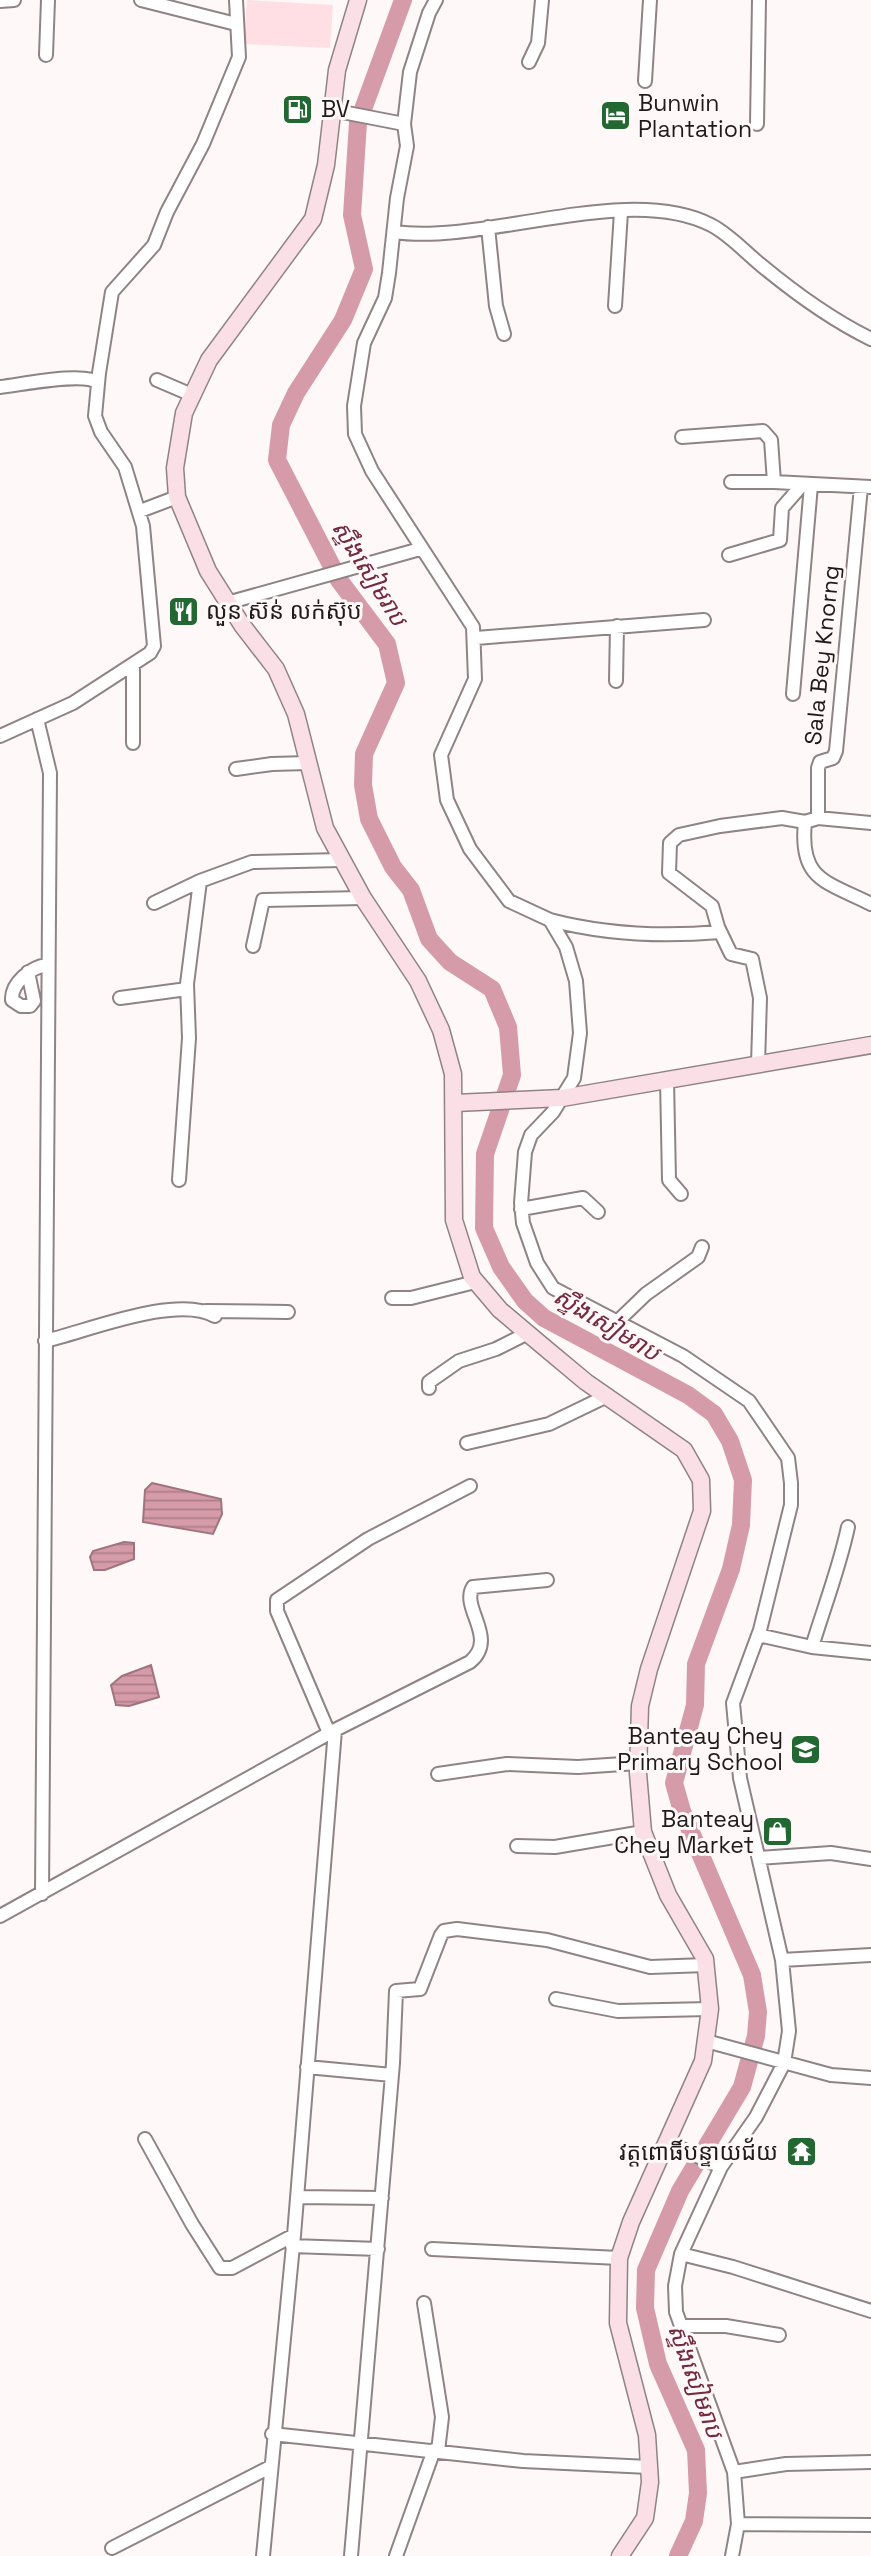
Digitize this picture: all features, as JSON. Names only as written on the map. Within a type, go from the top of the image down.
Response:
[{"type":"street","points":[[0,1],[14,0]]},
{"type":"street","points":[[46,55],[48,0]]},
{"type":"street","points":[[141,0],[236,24]]},
{"type":"street","points":[[0,736],[73,703],[150,653],[155,635],[140,511],[121,457],[101,432],[95,416],[97,383],[113,292],[154,245],[167,212],[203,144],[239,57],[236,0]]},
{"type":"street","points":[[358,0],[351,14],[337,71],[339,112],[313,219],[209,360],[184,413],[174,468],[177,497],[208,571],[227,603],[276,669],[296,715],[325,828],[363,898],[418,981],[441,1030],[453,1074],[455,1103],[454,1220],[475,1282],[500,1310],[528,1333],[607,1396],[684,1450],[696,1467],[702,1488],[702,1511],[649,1669],[640,1706],[638,1763],[643,1832],[668,1895],[706,1965],[710,2009],[703,2061],[631,2222],[619,2258],[618,2323],[647,2435],[649,2467],[645,2518],[620,2556]]},
{"type":"street","points":[[436,0],[429,13],[410,72],[399,123],[407,146],[384,298],[364,343],[354,406],[355,434],[372,471],[420,549],[468,617],[476,638],[475,679],[440,755],[447,800],[470,849],[509,901],[550,920],[588,929],[684,935],[720,932]]},
{"type":"street","points":[[528,62],[538,43],[542,0]]},
{"type":"street","points":[[645,81],[650,0]]},
{"type":"street","points":[[757,124],[759,0]]},
{"type":"street","points":[[339,112],[399,123]]},
{"type":"street","points":[[394,232],[425,236],[621,212],[685,216],[712,225],[818,312],[870,336]]},
{"type":"street","points":[[615,306],[621,212]]},
{"type":"street","points":[[488,227],[496,306],[504,334]]},
{"type":"street","points":[[0,387],[78,377],[92,378],[97,383]]},
{"type":"street","points":[[158,380],[192,395]]},
{"type":"street","points":[[682,437],[766,432],[771,440],[774,482]]},
{"type":"street","points":[[731,482],[866,487]]},
{"type":"street","points":[[729,555],[780,540],[782,508],[807,485]]},
{"type":"street","points":[[793,694],[807,485]]},
{"type":"street","name":"Sala Bey Knorng","points":[[866,487],[836,751],[833,758],[820,762],[818,768],[804,858],[811,871],[871,904]]},
{"type":"street","points":[[140,511],[177,497]]},
{"type":"street","points":[[227,603],[420,549]]},
{"type":"street","points":[[476,638],[704,620]]},
{"type":"street","points":[[616,681],[617,625]]},
{"type":"street","points":[[133,665],[134,743]]},
{"type":"street","points":[[37,719],[50,773],[41,1894]]},
{"type":"street","points":[[236,769],[308,763]]},
{"type":"street","points":[[758,1064],[760,998],[757,972],[752,959],[731,954],[720,932],[712,906],[669,873],[670,843],[673,838],[720,826],[782,818],[871,823]]},
{"type":"street","points":[[155,903],[200,881],[252,862],[341,860]]},
{"type":"street","points":[[179,1180],[189,1038],[187,989],[200,881]]},
{"type":"street","points":[[253,946],[263,900],[363,898]]},
{"type":"street","points":[[550,920],[566,947],[576,981],[581,1013],[574,1079],[531,1135],[524,1159],[521,1209],[537,1263],[553,1288],[719,1378],[749,1401],[788,1458],[791,1505],[758,1635],[733,1703],[740,1778],[782,1960],[789,2031],[784,2063],[757,2117],[717,2165],[681,2254],[674,2303],[734,2472],[738,2524],[732,2556]]},
{"type":"street","points":[[28,972],[47,965]]},
{"type":"street","points":[[120,998],[187,989]]},
{"type":"street","points":[[455,1103],[556,1099],[871,1045]]},
{"type":"street","points":[[667,1079],[669,1180],[681,1194]]},
{"type":"street","points":[[521,1209],[583,1198],[598,1212]]},
{"type":"street","points":[[618,1321],[646,1294],[698,1256],[702,1247]]},
{"type":"street","points":[[393,1298],[411,1298],[475,1282]]},
{"type":"street","points":[[45,1341],[166,1309],[194,1307],[211,1313],[288,1312]]},
{"type":"street","points":[[429,1388],[429,1382],[444,1368],[528,1333]]},
{"type":"street","points":[[467,1443],[549,1424],[607,1396]]},
{"type":"street","points":[[263,2556],[272,2434],[297,2197],[332,1731],[277,1611],[277,1600],[368,1539],[470,1486]]},
{"type":"street","points":[[812,1647],[825,1600],[838,1572],[848,1527]]},
{"type":"street","points":[[0,1916],[332,1731],[478,1656],[481,1638],[470,1595],[473,1587],[547,1580]]},
{"type":"street","points":[[758,1635],[812,1647],[871,1653]]},
{"type":"street","points":[[438,1774],[507,1764],[578,1766],[638,1763]]},
{"type":"street","points":[[517,1846],[555,1847],[643,1832]]},
{"type":"street","points":[[759,1858],[831,1853],[871,1858]]},
{"type":"street","points":[[351,2556],[363,2441],[392,2075],[396,1991],[416,1990],[422,1986],[442,1935],[449,1929],[468,1929],[547,1940],[650,1967],[706,1965]]},
{"type":"street","points":[[782,1960],[871,1955]]},
{"type":"street","points":[[556,1998],[618,2011],[710,2009]]},
{"type":"street","points":[[706,2041],[784,2063],[867,2079]]},
{"type":"street","points":[[307,2067],[392,2075]]},
{"type":"street","points":[[145,2138],[197,2234],[220,2267],[232,2267],[293,2241],[378,2249]]},
{"type":"street","points":[[667,2141],[717,2165]]},
{"type":"street","points":[[297,2197],[382,2198]]},
{"type":"street","points":[[432,2249],[619,2258]]},
{"type":"street","points":[[681,2254],[733,2267],[871,2311]]},
{"type":"street","points":[[397,2556],[436,2450],[442,2417],[424,2303]]},
{"type":"street","points":[[681,2326],[726,2326],[779,2336]]},
{"type":"street","points":[[272,2434],[363,2441],[573,2465],[649,2467]]},
{"type":"street","points":[[734,2472],[786,2464],[871,2462]]},
{"type":"street","points":[[112,2548],[270,2467]]},
{"type":"street","points":[[738,2524],[871,2525]]},
{"type":"shaded area","points":[[247,0],[333,5],[330,48],[244,44]]},
{"type":"shaded area","points":[[152,1483],[221,1499],[222,1514],[213,1534],[143,1522],[145,1490]]},
{"type":"shaded area","points":[[124,1542],[134,1543],[134,1559],[105,1570],[94,1570],[90,1557],[93,1551]]},
{"type":"shaded area","points":[[151,1665],[159,1697],[129,1706],[116,1705],[111,1685],[122,1676]]},
{"type":"waterway","name":"ស្ទឹងសៀមរាប","points":[[403,0],[358,123],[352,215],[364,269],[343,320],[296,393],[281,425],[277,460],[339,580],[387,644],[396,683],[364,754],[363,785],[369,819],[393,867],[411,890],[429,939],[450,962],[492,989],[508,1027],[512,1075],[485,1154],[484,1228],[501,1267],[525,1301],[544,1318],[688,1395],[714,1414],[730,1441],[743,1480],[741,1525],[731,1569],[696,1664],[695,1705],[674,1783],[682,1811],[752,1975],[758,2012],[756,2036],[742,2087],[680,2191],[646,2270],[645,2308],[658,2364],[696,2450],[698,2493],[694,2521],[678,2556]]},
{"type":"place","name":"BV","points":[[298,109]]},
{"type":"place","name":"Bunwin Plantation","points":[[615,116]]},
{"type":"place","name":"លួន ស៊ន់ លក់ស៊ុប","points":[[183,611]]},
{"type":"place","name":"Banteay Chey Primary School","points":[[806,1749]]},
{"type":"place","name":"Banteay Chey Market","points":[[777,1832]]},
{"type":"place","name":"វត្តពោធិ៍បន្ទាយជ័យ","points":[[801,2152]]}]
